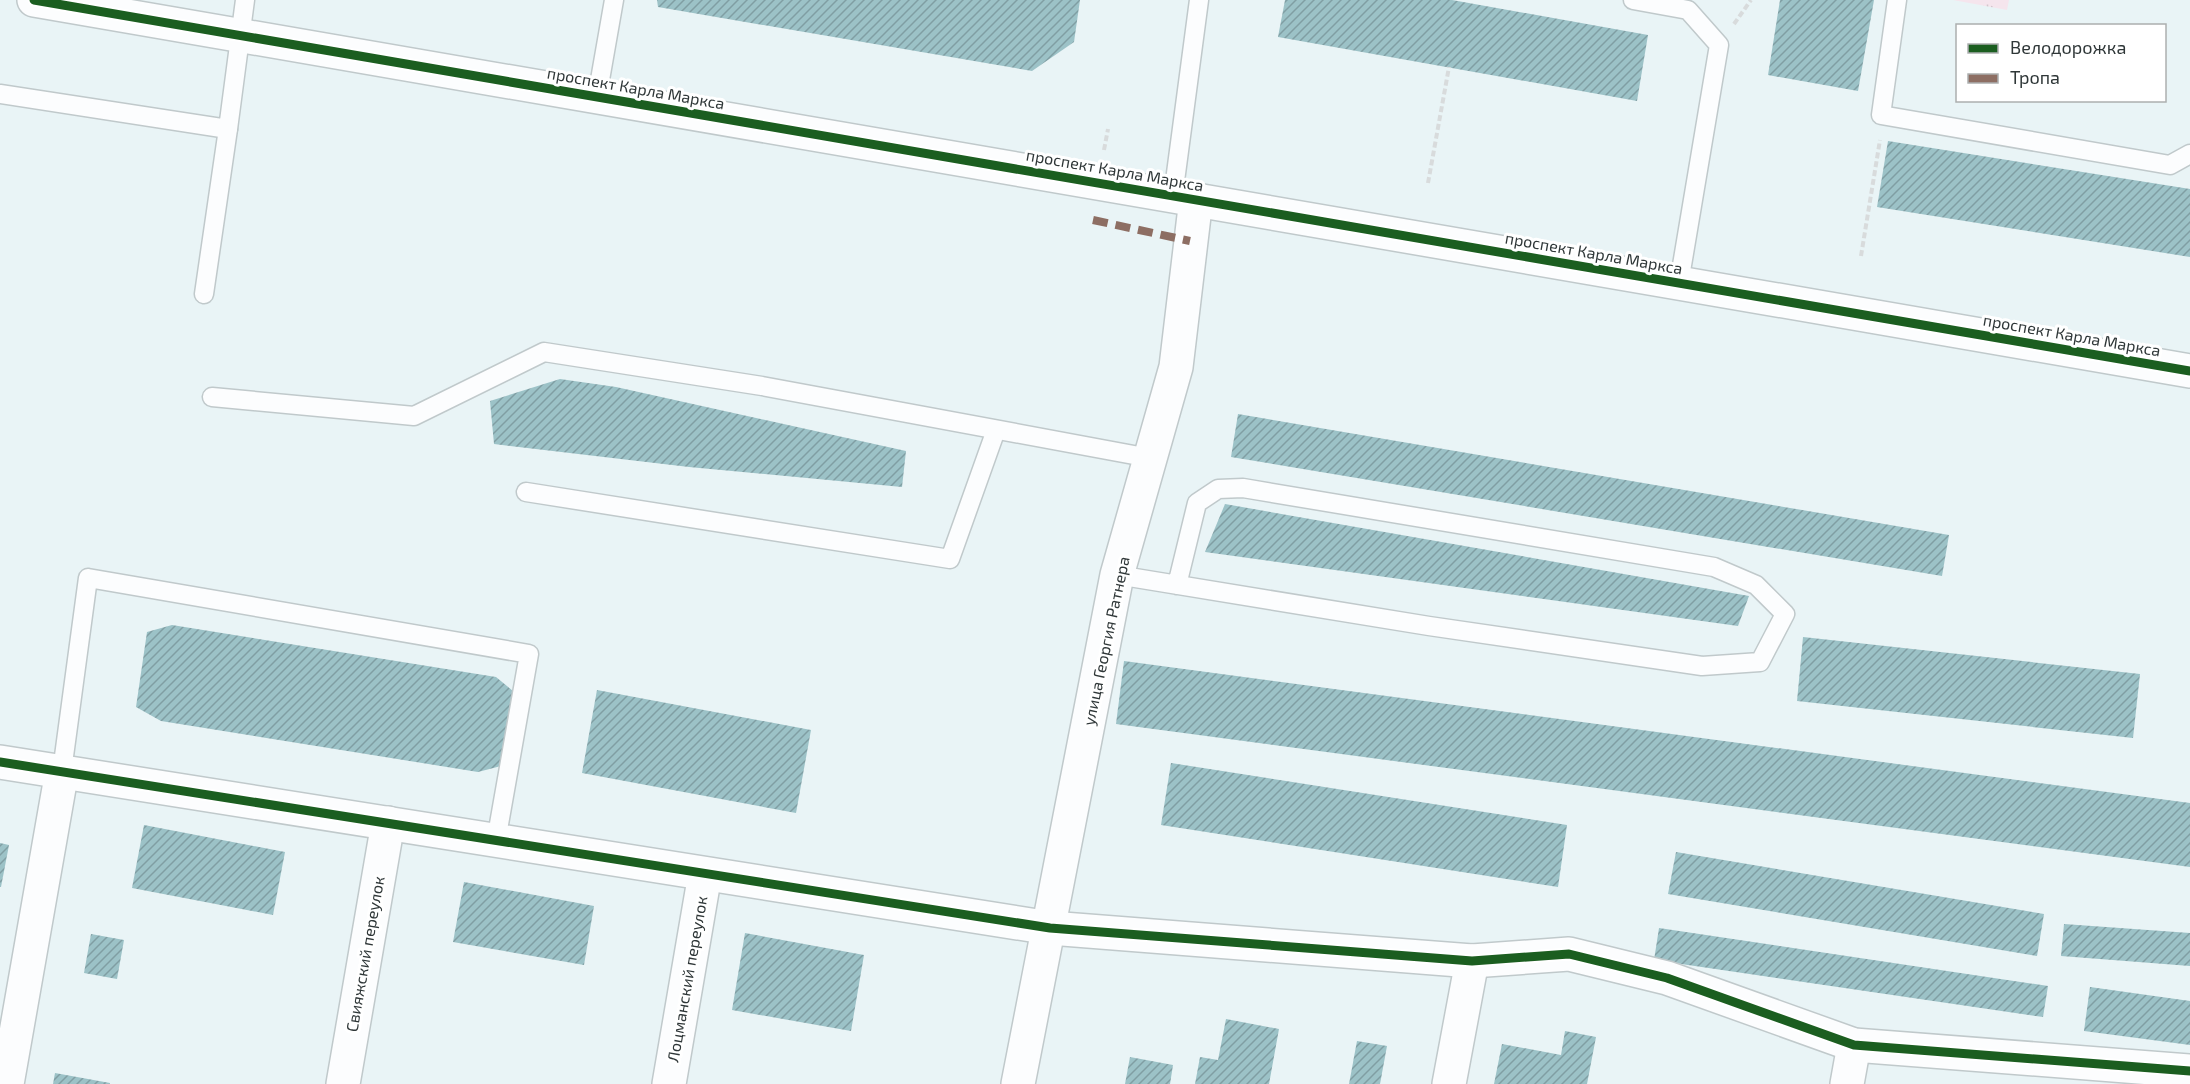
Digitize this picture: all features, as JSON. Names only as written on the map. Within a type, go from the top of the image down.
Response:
[{"type":"street","name":"проспект Карла Маркса","points":[[34,0],[2190,371]]},
{"type":"street","name":"улица Георгия Ратнера","points":[[1018,1084],[1118,575],[1176,367],[1184,198]]},
{"type":"street","points":[[0,762],[1050,928],[1472,961],[1569,954],[1667,978],[1854,1045],[2190,1071]]},
{"type":"street","points":[[7,1084],[62,771]]},
{"type":"street","name":"Свияжский переулок","points":[[343,1084],[387,823]]},
{"type":"street","name":"Лоцманский переулок","points":[[669,1084],[705,874]]},
{"type":"street","points":[[1449,1084],[1472,961]]},
{"type":"street","points":[[1847,1084],[1854,1045]]},
{"type":"lane","points":[[204,294],[245,0]]},
{"type":"lane","points":[[597,97],[614,0]]},
{"type":"lane","points":[[1184,198],[1199,0]]},
{"type":"lane","points":[[1633,0],[1688,10],[1719,45],[1679,283]]},
{"type":"lane","points":[[1897,0],[1881,115],[2170,165],[2190,153]]},
{"type":"lane","points":[[0,94],[228,129]]},
{"type":"lane","points":[[212,397],[414,416],[544,352],[762,386],[1150,458]]},
{"type":"lane","points":[[526,492],[950,559],[996,430]]},
{"type":"lane","points":[[1118,575],[1177,585],[1429,626],[1702,666],[1760,662],[1785,614],[1756,585],[1714,567],[1243,488],[1218,489],[1197,503],[1177,585]]},
{"type":"lane","points":[[62,771],[88,578],[529,654],[496,841]]},
{"type":"path","points":[[1428,183],[1449,67]]},
{"type":"path","points":[[1861,256],[1884,116]]},
{"type":"path","points":[[1103,156],[1108,129]]},
{"type":"green space","points":[[1953,0],[2009,0],[2007,10]]},
{"type":"building","points":[[657,0],[1080,0],[1074,42],[1032,71],[658,7]]},
{"type":"building","points":[[1285,0],[1452,0],[1648,35],[1637,101],[1278,37]]},
{"type":"building","points":[[1780,0],[1874,0],[1858,91],[1768,75]]},
{"type":"building","points":[[1888,141],[2190,189],[2190,257],[1877,207]]},
{"type":"building","points":[[560,379],[616,387],[906,451],[902,487],[689,467],[494,444],[490,401]]},
{"type":"building","points":[[1238,414],[1949,535],[1942,576],[1231,457]]},
{"type":"building","points":[[1225,504],[1749,596],[1738,626],[1205,552]]},
{"type":"building","points":[[172,625],[496,677],[513,691],[501,766],[478,772],[161,721],[136,707],[147,632]]},
{"type":"building","points":[[1803,637],[2140,674],[2133,738],[1797,701]]},
{"type":"building","points":[[1124,661],[2190,803],[2190,867],[1116,724]]},
{"type":"building","points":[[597,690],[811,730],[796,813],[582,773]]},
{"type":"building","points":[[1171,763],[1567,825],[1558,887],[1161,825]]},
{"type":"building","points":[[144,825],[285,852],[273,915],[132,888]]},
{"type":"building","points":[[0,843],[9,845],[1,887],[0,887]]},
{"type":"building","points":[[1676,852],[2044,914],[2037,956],[1668,894]]},
{"type":"building","points":[[464,882],[594,906],[584,965],[453,942]]},
{"type":"building","points":[[2064,924],[2190,933],[2190,966],[2061,956]]},
{"type":"building","points":[[1659,928],[2048,986],[2043,1017],[1654,960]]},
{"type":"building","points":[[745,933],[864,955],[851,1031],[732,1010]]},
{"type":"building","points":[[91,934],[124,940],[117,979],[84,973]]},
{"type":"building","points":[[2090,987],[2190,1001],[2190,1045],[2084,1031]]},
{"type":"building","points":[[1226,1019],[1279,1029],[1269,1084],[1195,1084],[1200,1057],[1218,1060]]},
{"type":"building","points":[[1565,1031],[1596,1037],[1587,1084],[1494,1084],[1502,1044],[1561,1055]]},
{"type":"building","points":[[1357,1041],[1387,1046],[1380,1084],[1349,1084]]},
{"type":"building","points":[[1130,1057],[1173,1065],[1170,1084],[1125,1084]]},
{"type":"building","points":[[55,1073],[110,1083],[110,1084],[53,1084]]},
{"type":"marked path","points":[[1093,220],[1190,241]]},
{"type":"cycle path","points":[[34,0],[2190,371]]},
{"type":"cycle path","points":[[0,762],[1050,928],[1472,961],[1569,954],[1667,978],[1854,1045],[2190,1071]]}]
